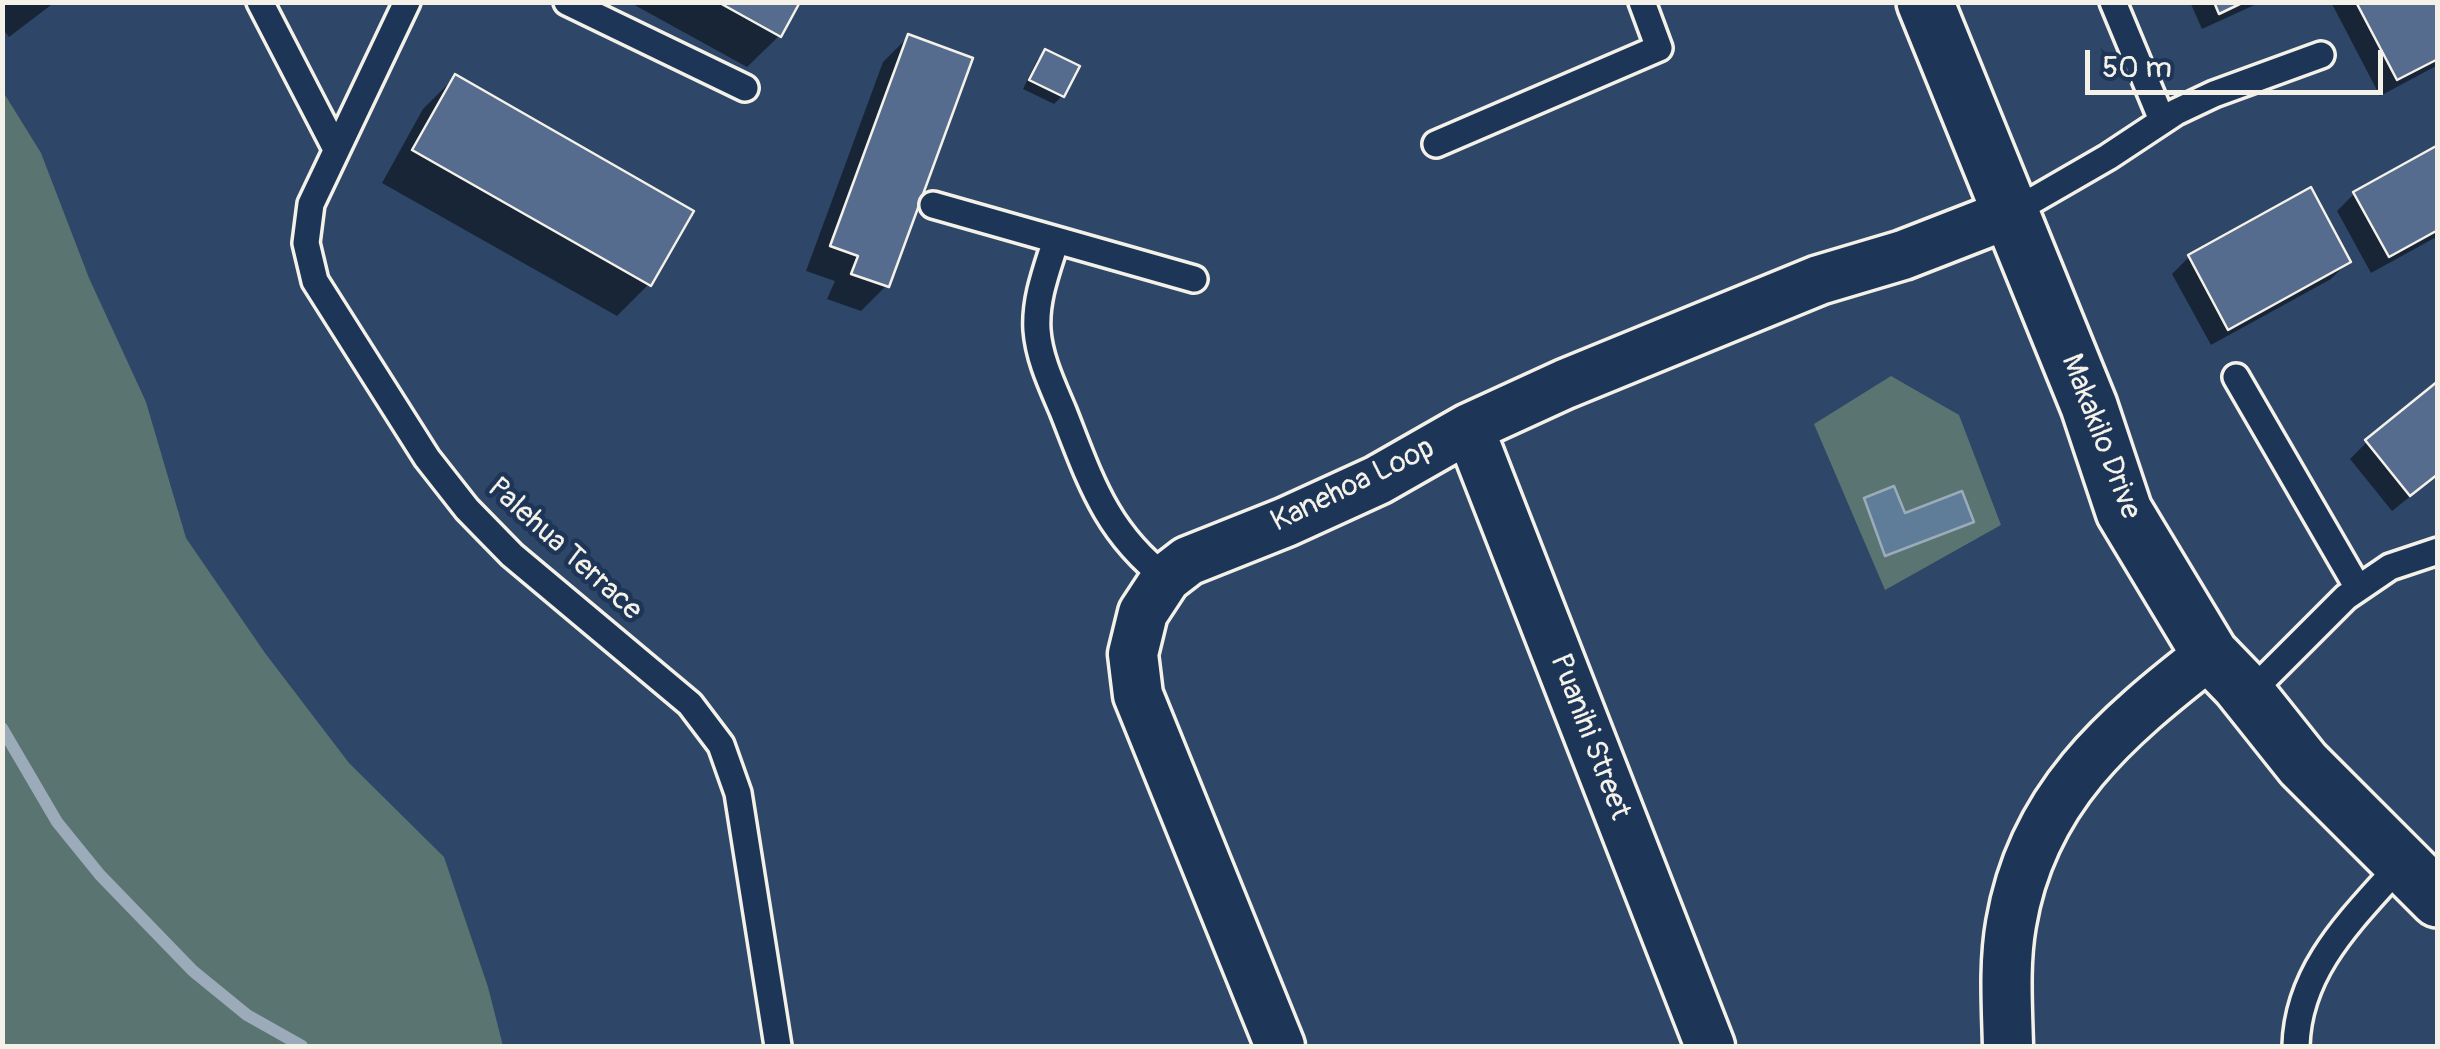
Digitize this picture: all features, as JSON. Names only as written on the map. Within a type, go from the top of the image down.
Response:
[{"type":"main road","name":"Makakilo Drive","points":[[1926,2],[2090,406],[2124,510],[2210,654],[2303,764],[2426,884]]},
{"type":"street","name":"Kanehoa Loop","points":[[1280,1046],[1138,695],[1135,640],[1143,613],[1166,578],[1200,554],[1286,522],[1378,480],[1469,428],[1565,384],[1819,280],[1902,255],[2011,213]]},
{"type":"street","name":"Puanihi Street","points":[[1469,428],[1710,1046]]},
{"type":"street","points":[[2008,1046],[2007,964],[2011,924],[2024,872],[2052,811],[2100,747],[2210,654]]},
{"type":"lane","points":[[260,2],[336,149]]},
{"type":"lane","name":"Palehua Terrace","points":[[407,2],[311,204],[308,256],[320,292],[427,458],[467,509],[512,555],[690,704],[721,745],[738,793],[778,1046]]},
{"type":"lane","points":[[567,2],[745,88]]},
{"type":"lane","points":[[1436,144],[1659,48],[1642,2]]},
{"type":"lane","points":[[2114,2],[2162,120]]},
{"type":"lane","points":[[2011,213],[2108,157],[2162,120],[2214,94],[2321,55]]},
{"type":"lane","points":[[932,205],[1194,279]]},
{"type":"lane","points":[[1056,240],[1038,303],[1037,332],[1043,360],[1102,508],[1130,546],[1166,578]]},
{"type":"lane","points":[[2236,377],[2358,588]]},
{"type":"lane","points":[[2247,696],[2358,588],[2390,568],[2438,551]]},
{"type":"lane","points":[[2296,1046],[2307,989],[2327,950],[2426,884]]},
{"type":"green space","points":[[2,90],[41,153],[89,278],[146,402],[186,538],[265,653],[349,763],[444,857],[488,987],[503,1046],[3,1046]]},
{"type":"green space","points":[[1891,376],[1959,415],[2001,525],[1885,590],[1814,424]]},
{"type":"water","points":[[1894,486],[1905,513],[1962,491],[1974,522],[1885,556],[1864,498]]},
{"type":"building","points":[[718,2],[800,2],[781,37]]},
{"type":"building","points":[[2214,2],[2244,2],[2219,14]]},
{"type":"building","points":[[2356,2],[2438,2],[2438,59],[2397,80]]},
{"type":"building","points":[[908,34],[973,58],[889,287],[851,274],[858,256],[830,246]]},
{"type":"building","points":[[1045,49],[1080,66],[1064,97],[1029,80]]},
{"type":"building","points":[[455,74],[694,211],[651,286],[412,150]]},
{"type":"building","points":[[2438,145],[2438,230],[2389,257],[2353,192]]},
{"type":"building","points":[[2311,187],[2351,262],[2228,330],[2188,255]]},
{"type":"building","points":[[2438,381],[2438,474],[2410,496],[2365,440]]},
{"type":"waterway","points":[[2,728],[57,822],[100,875],[193,971],[247,1015],[302,1046]]}]
